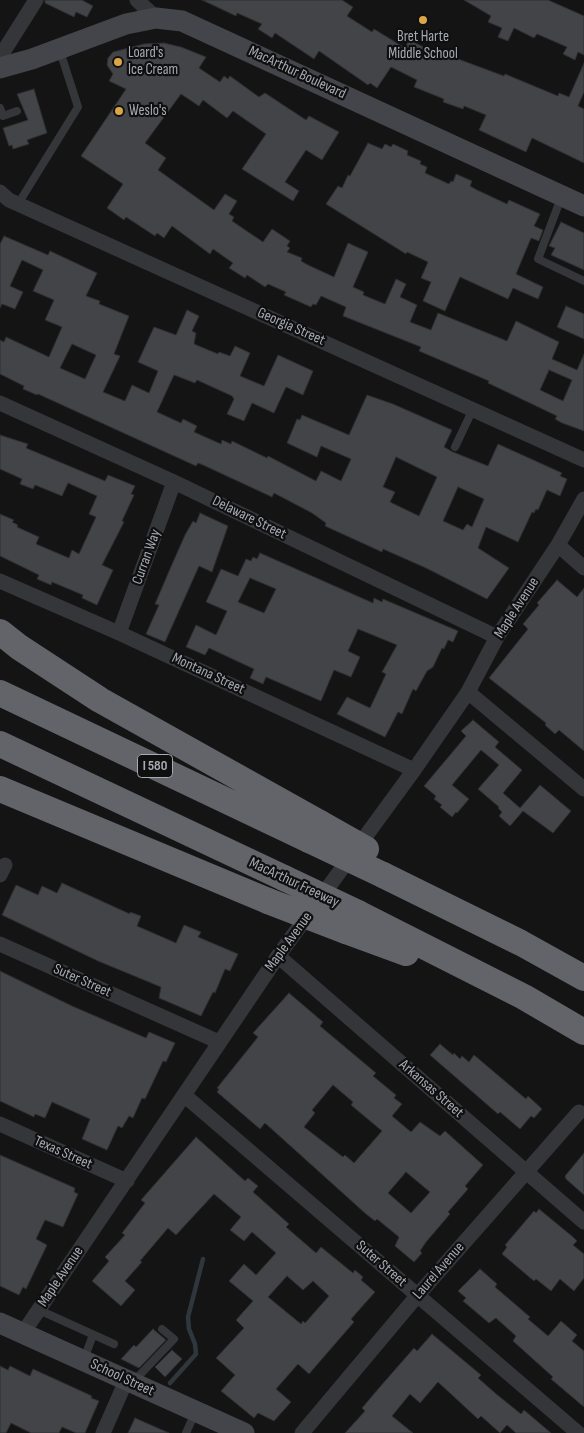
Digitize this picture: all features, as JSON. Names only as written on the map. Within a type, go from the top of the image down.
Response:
[{"type":"highway","points":[[0,632],[26,652],[100,700],[315,832],[387,869],[449,896],[522,943],[584,978]]},
{"type":"highway","name":"I 580","points":[[0,693],[315,832]]},
{"type":"highway","name":"MacArthur Freeway","points":[[0,744],[284,878],[352,922]]},
{"type":"highway","points":[[0,789],[268,901],[352,922],[524,997],[584,1032]]},
{"type":"main road","name":"MacArthur Boulevard","points":[[0,68],[59,49],[126,24],[156,18],[182,21],[584,206]]},
{"type":"main road","name":"School Street","points":[[0,1323],[244,1433]]},
{"type":"street","points":[[0,58],[36,0]]},
{"type":"street","points":[[137,0],[156,18]]},
{"type":"street","name":"Georgia Street","points":[[0,192],[18,204],[584,460]]},
{"type":"street","name":"Delaware Street","points":[[0,403],[174,482],[497,637]]},
{"type":"street","name":"Curran Way","points":[[119,633],[174,482]]},
{"type":"street","name":"Maple Avenue","points":[[23,1333],[127,1182],[278,956],[414,770],[468,692],[497,637],[558,546],[584,499]]},
{"type":"street","points":[[558,546],[584,568]]},
{"type":"street","name":"Montana Street","points":[[0,581],[119,633],[414,770]]},
{"type":"street","points":[[468,692],[584,789]]},
{"type":"street","name":"Suter Street","points":[[0,944],[219,1042]]},
{"type":"street","name":"Arkansas Street","points":[[278,956],[584,1222]]},
{"type":"street","name":"Suter Street","points":[[184,1095],[578,1433]]},
{"type":"street","name":"Laurel Avenue","points":[[302,1433],[417,1296],[579,1112]]},
{"type":"street","name":"Texas Street","points":[[0,1124],[127,1182]]},
{"type":"street","points":[[103,1433],[129,1382]]},
{"type":"lane","points":[[18,204],[78,107],[59,49]]},
{"type":"lane","points":[[0,108],[3,116],[18,111]]},
{"type":"lane","points":[[562,196],[538,259],[584,280]]},
{"type":"lane","points":[[455,447],[472,410]]},
{"type":"lane","points":[[39,1310],[114,1344]]},
{"type":"lane","points":[[129,1382],[174,1339],[162,1329]]},
{"type":"lane","points":[[84,1361],[93,1335]]},
{"type":"lane","points":[[186,1433],[195,1412]]},
{"type":"building","points":[[45,0],[82,0],[93,6],[87,17],[76,12],[74,17],[45,3]]},
{"type":"building","points":[[202,0],[342,0],[353,7],[347,16],[372,32],[374,29],[405,48],[409,40],[449,59],[450,56],[504,76],[505,74],[558,96],[559,93],[569,97],[584,63],[584,92],[578,106],[584,109],[584,163],[532,138],[526,152],[479,130],[486,115],[464,106],[463,109],[443,102],[444,99],[414,87],[417,80],[391,67],[377,88],[370,83],[368,85],[319,51],[314,59],[275,33],[272,38],[258,29],[262,24],[237,13],[236,16]]},
{"type":"building","points":[[464,0],[548,0],[584,16],[584,55],[578,52],[575,60],[563,54],[567,47],[537,34],[534,38],[514,28],[508,41],[498,37],[502,28],[488,22],[491,16]]},
{"type":"building","points":[[164,43],[181,47],[206,57],[199,68],[220,82],[224,76],[228,79],[230,76],[259,97],[265,93],[306,120],[309,116],[339,132],[322,160],[306,150],[285,182],[299,191],[293,201],[242,169],[266,134],[233,111],[227,118],[203,100],[199,106],[181,94],[145,143],[166,158],[158,170],[214,210],[225,194],[237,201],[229,214],[234,217],[232,221],[263,242],[272,229],[290,241],[287,246],[290,248],[287,252],[302,258],[301,261],[334,277],[348,243],[368,252],[353,287],[364,292],[363,295],[385,304],[396,279],[406,284],[400,297],[417,305],[410,322],[431,330],[438,313],[507,341],[516,321],[559,342],[552,359],[577,370],[584,354],[584,431],[562,423],[555,419],[557,416],[488,383],[489,381],[419,351],[421,347],[343,316],[346,307],[321,296],[316,305],[313,304],[311,307],[284,295],[286,292],[268,284],[265,287],[247,275],[245,278],[229,268],[233,263],[213,249],[210,254],[172,226],[164,238],[157,233],[155,236],[126,217],[124,220],[107,208],[123,184],[81,156],[126,89],[109,81],[113,74],[107,65],[108,58],[113,52],[144,44]],"holes":[[[549,370],[572,380],[563,401],[540,390]]]},
{"type":"building","points":[[34,89],[47,133],[27,140],[29,144],[13,149],[12,145],[9,146],[3,128],[28,120],[17,94]]},
{"type":"building","points":[[368,143],[382,149],[385,144],[391,147],[393,144],[408,151],[407,155],[421,161],[420,164],[427,167],[425,173],[449,184],[451,181],[453,182],[456,174],[472,181],[470,186],[477,190],[507,204],[509,200],[540,214],[534,226],[543,230],[539,241],[531,238],[516,274],[543,287],[538,299],[513,288],[508,299],[460,277],[445,311],[423,301],[431,282],[421,278],[428,262],[407,252],[406,254],[326,204],[338,186],[342,188]]},
{"type":"building","points":[[561,222],[584,233],[584,270],[551,255],[555,248],[549,246]]},
{"type":"building","points":[[4,236],[48,255],[50,251],[97,273],[86,296],[100,301],[99,304],[129,316],[114,354],[120,356],[103,392],[125,401],[132,385],[149,393],[158,371],[138,362],[154,327],[176,335],[187,310],[199,316],[192,331],[196,333],[194,344],[218,354],[219,352],[230,356],[235,346],[250,353],[240,376],[264,386],[278,355],[313,371],[303,395],[286,387],[274,413],[252,403],[244,421],[227,414],[234,399],[232,396],[197,380],[195,383],[174,375],[157,412],[181,423],[183,419],[197,426],[194,432],[221,444],[222,440],[231,444],[232,441],[267,458],[268,456],[316,481],[321,471],[341,481],[351,459],[321,446],[317,457],[287,443],[297,419],[300,420],[302,415],[349,435],[367,395],[393,404],[452,430],[444,447],[488,466],[498,444],[562,473],[560,476],[567,479],[560,496],[547,490],[538,510],[536,509],[534,513],[532,512],[518,542],[486,527],[478,548],[509,568],[487,599],[426,568],[383,549],[382,552],[325,526],[326,523],[312,513],[274,493],[272,497],[203,465],[198,463],[196,466],[38,394],[23,389],[24,386],[0,374],[0,340],[4,342],[6,337],[49,357],[62,327],[45,320],[54,300],[33,291],[43,270],[22,260],[10,286],[23,292],[15,309],[2,304],[0,308],[0,244]],"holes":[[[72,344],[96,355],[85,379],[60,368]],[[396,457],[437,477],[419,516],[390,502],[395,492],[383,487]],[[458,487],[484,499],[472,527],[467,524],[463,530],[443,521]]]},
{"type":"building","points":[[566,306],[584,314],[584,339],[557,327]]},
{"type":"building","points":[[0,435],[28,444],[26,448],[105,481],[108,475],[135,486],[131,494],[134,495],[122,521],[124,522],[102,565],[113,570],[97,605],[82,598],[83,595],[52,582],[51,585],[37,579],[39,575],[0,556],[0,514],[14,520],[12,522],[18,525],[17,527],[39,537],[36,544],[69,558],[72,550],[79,554],[96,517],[89,514],[97,496],[68,483],[62,496],[35,485],[33,489],[20,484],[22,479],[0,469]]},
{"type":"building","points":[[200,513],[228,526],[212,572],[199,566],[165,642],[146,634],[159,605],[155,604],[185,535],[193,521],[196,523]]},
{"type":"building","points":[[260,553],[373,603],[374,598],[382,602],[383,599],[458,631],[453,642],[448,640],[444,649],[442,648],[433,667],[427,671],[416,691],[413,689],[402,714],[398,712],[385,737],[337,714],[347,697],[370,708],[386,674],[382,672],[397,645],[358,629],[348,651],[360,657],[351,677],[334,670],[321,701],[266,677],[263,684],[250,678],[254,669],[209,648],[205,655],[186,647],[196,625],[216,635],[227,611],[206,602],[221,569],[238,576],[246,559],[251,561],[253,557],[257,559]],"holes":[[[250,578],[276,589],[264,613],[238,602]]]},
{"type":"building","points":[[557,580],[577,597],[584,588],[584,751],[559,730],[555,734],[545,725],[546,723],[489,678],[528,629],[523,624],[539,605],[537,603]]},
{"type":"building","points":[[473,720],[499,742],[495,747],[522,770],[503,793],[520,808],[540,785],[571,811],[553,833],[523,811],[510,826],[499,816],[502,812],[499,807],[478,789],[499,765],[481,750],[452,785],[469,799],[452,817],[440,807],[442,805],[434,799],[436,796],[424,786],[466,736],[461,731]]},
{"type":"building","points":[[62,883],[130,914],[130,912],[141,916],[137,926],[176,943],[184,925],[201,932],[198,937],[238,954],[230,971],[225,969],[215,993],[213,992],[201,1016],[159,998],[161,987],[98,961],[2,915],[16,885],[38,895],[42,886],[57,893]]},
{"type":"building","points":[[0,971],[72,1006],[146,1038],[149,1032],[175,1043],[166,1062],[163,1061],[145,1099],[142,1098],[133,1118],[129,1116],[122,1128],[118,1126],[107,1150],[82,1139],[90,1119],[52,1102],[45,1118],[35,1114],[34,1117],[0,1101]]},
{"type":"building","points":[[289,993],[323,1022],[320,1026],[376,1073],[373,1076],[396,1095],[394,1098],[402,1104],[392,1116],[411,1132],[420,1122],[440,1136],[445,1131],[483,1165],[465,1186],[468,1189],[448,1212],[450,1214],[426,1242],[420,1251],[422,1253],[414,1262],[395,1246],[399,1237],[377,1219],[375,1221],[366,1214],[265,1123],[260,1129],[217,1092],[219,1089],[217,1088],[258,1037],[253,1033]],"holes":[[[333,1085],[353,1102],[351,1105],[382,1131],[354,1163],[345,1155],[343,1157],[304,1127],[315,1113],[312,1110]],[[406,1172],[430,1192],[411,1213],[388,1193]]]},
{"type":"building","points":[[440,1044],[453,1055],[454,1053],[460,1059],[462,1056],[469,1062],[474,1055],[526,1099],[528,1096],[542,1109],[534,1118],[531,1116],[520,1129],[500,1112],[498,1114],[430,1055]]},
{"type":"building","points":[[196,1137],[245,1181],[248,1178],[258,1186],[253,1192],[289,1224],[286,1227],[316,1253],[321,1247],[353,1273],[355,1270],[363,1277],[361,1280],[375,1292],[351,1319],[354,1322],[309,1374],[298,1364],[276,1389],[291,1402],[274,1421],[258,1413],[254,1418],[221,1391],[235,1375],[216,1358],[244,1328],[236,1320],[253,1301],[229,1281],[244,1264],[256,1275],[276,1253],[252,1232],[244,1241],[230,1230],[241,1217],[214,1194],[176,1235],[168,1228],[140,1261],[142,1262],[125,1281],[135,1290],[121,1306],[92,1281],[109,1261],[105,1257],[125,1235],[122,1233],[145,1203],[141,1200]],"holes":[[[287,1276],[303,1290],[313,1281],[329,1296],[305,1323],[303,1321],[301,1324],[268,1297]]]},
{"type":"building","points":[[584,1153],[584,1195],[565,1176]]},
{"type":"building","points":[[0,1155],[75,1188],[74,1192],[78,1194],[63,1227],[45,1220],[36,1239],[47,1245],[26,1289],[23,1287],[19,1295],[0,1286]]},
{"type":"building","points":[[539,1209],[577,1241],[573,1245],[584,1254],[584,1278],[574,1291],[560,1279],[551,1291],[536,1279],[534,1281],[502,1254],[507,1247],[505,1245],[534,1211],[536,1213]]},
{"type":"building","points":[[480,1269],[497,1284],[495,1287],[530,1317],[528,1319],[548,1336],[561,1321],[577,1335],[572,1341],[584,1351],[584,1407],[551,1379],[553,1377],[513,1341],[516,1336],[496,1318],[489,1323],[463,1301],[466,1298],[458,1291]]},
{"type":"building","points":[[153,1329],[166,1340],[139,1368],[121,1359],[134,1345],[136,1347]]},
{"type":"building","points":[[432,1334],[481,1375],[478,1378],[495,1393],[521,1414],[524,1410],[551,1433],[516,1433],[507,1425],[500,1433],[481,1416],[478,1419],[438,1382],[420,1403],[410,1394],[392,1416],[413,1433],[345,1433],[365,1411],[362,1408],[414,1348],[417,1351]]},
{"type":"building","points":[[172,1350],[182,1359],[165,1377],[155,1367]]},
{"type":"building","points":[[0,1366],[8,1370],[10,1366],[30,1376],[33,1369],[99,1401],[85,1433],[76,1433],[62,1427],[59,1433],[31,1433],[11,1423],[6,1433],[0,1433]]},
{"type":"building","points":[[135,1418],[169,1433],[128,1433]]},
{"type":"waterway","points":[[170,1383],[196,1354],[195,1344],[189,1329],[188,1317],[203,1259]]},
{"type":"place","name":"Bret Harte Middle School","points":[[423,20]]},
{"type":"place","name":"Loard's Ice Cream","points":[[118,62]]},
{"type":"place","name":"Weslo's","points":[[119,111]]}]
